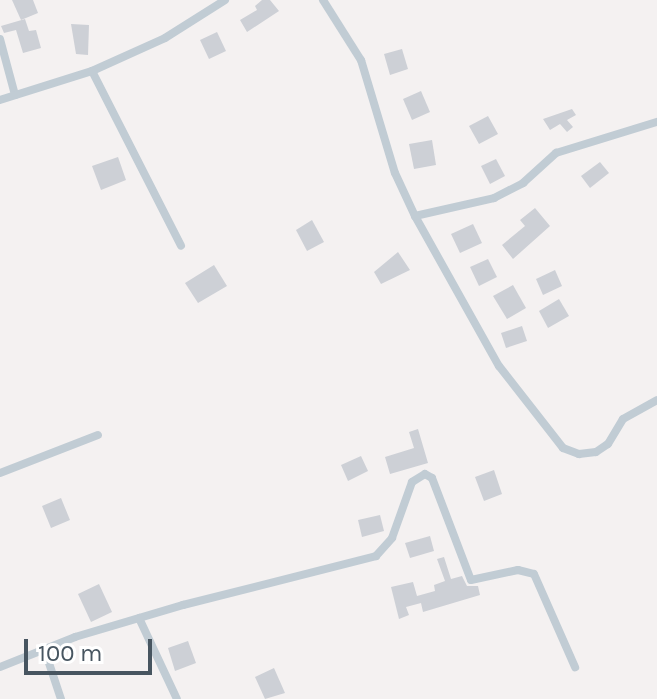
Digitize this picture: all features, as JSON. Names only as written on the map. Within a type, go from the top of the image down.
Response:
[{"type":"street","points":[[0,100],[92,71],[165,38],[225,0]]},
{"type":"street","points":[[323,0],[361,60],[395,173],[415,216],[499,366],[563,448],[579,454],[596,452],[608,444],[623,419],[657,400]]},
{"type":"street","points":[[0,39],[15,95]]},
{"type":"street","points":[[92,71],[181,246]]},
{"type":"street","points":[[415,216],[494,198],[523,183],[556,153],[657,122]]},
{"type":"street","points":[[0,473],[98,435]]},
{"type":"street","points":[[0,667],[44,648],[139,618],[376,556],[392,538],[412,482],[425,474],[432,478],[471,580],[518,570],[534,574],[575,667]]},
{"type":"street","points":[[139,618],[177,699]]},
{"type":"street","points":[[44,648],[61,699]]},
{"type":"building","points":[[12,0],[33,0],[38,13],[21,20]]},
{"type":"building","points":[[262,0],[270,0],[279,11],[247,32],[240,20],[257,10],[255,6]]},
{"type":"building","points":[[25,19],[29,31],[36,30],[41,48],[23,53],[16,30],[4,33],[1,26]]},
{"type":"building","points":[[71,24],[89,25],[88,55],[76,54]]},
{"type":"building","points":[[217,32],[226,51],[209,59],[200,40]]},
{"type":"building","points":[[402,49],[408,69],[390,75],[384,54]]},
{"type":"building","points":[[421,91],[430,112],[412,120],[403,99]]},
{"type":"building","points":[[572,109],[576,115],[567,120],[573,127],[567,132],[560,124],[550,130],[543,119]]},
{"type":"building","points":[[488,116],[498,134],[479,144],[469,126]]},
{"type":"building","points":[[432,140],[436,165],[414,169],[409,144]]},
{"type":"building","points":[[118,157],[126,180],[101,190],[92,166]]},
{"type":"building","points":[[496,159],[505,176],[490,184],[481,166]]},
{"type":"building","points":[[600,162],[609,173],[590,188],[581,176]]},
{"type":"building","points":[[535,208],[550,226],[513,259],[502,245],[525,226],[520,220]]},
{"type":"building","points":[[312,220],[324,242],[307,251],[296,230]]},
{"type":"building","points":[[473,224],[482,243],[460,253],[451,234]]},
{"type":"building","points":[[398,252],[410,270],[381,284],[374,272]]},
{"type":"building","points":[[488,259],[497,277],[479,286],[470,267]]},
{"type":"building","points":[[214,265],[227,286],[198,303],[185,283]]},
{"type":"building","points":[[555,270],[562,286],[543,295],[536,279]]},
{"type":"building","points":[[513,285],[526,308],[507,319],[493,296]]},
{"type":"building","points":[[559,299],[569,316],[548,328],[539,311]]},
{"type":"building","points":[[522,326],[527,341],[506,348],[501,333]]},
{"type":"building","points":[[418,429],[428,463],[390,474],[385,457],[414,448],[409,432]]},
{"type":"building","points":[[361,456],[368,471],[348,481],[341,465]]},
{"type":"building","points":[[494,470],[502,494],[484,501],[475,477]]},
{"type":"building","points":[[61,498],[70,520],[51,528],[42,506]]},
{"type":"building","points":[[380,515],[384,531],[362,537],[358,520]]},
{"type":"building","points":[[430,536],[434,551],[410,558],[405,543]]},
{"type":"building","points":[[444,557],[451,579],[462,576],[467,586],[478,586],[480,595],[423,612],[421,603],[406,607],[409,615],[399,619],[391,587],[413,582],[417,596],[435,591],[434,585],[445,581],[437,559]]},
{"type":"building","points":[[99,584],[112,612],[91,622],[78,594]]},
{"type":"building","points":[[188,641],[196,663],[175,671],[168,648]]},
{"type":"building","points":[[274,668],[285,693],[265,699],[255,677]]}]
